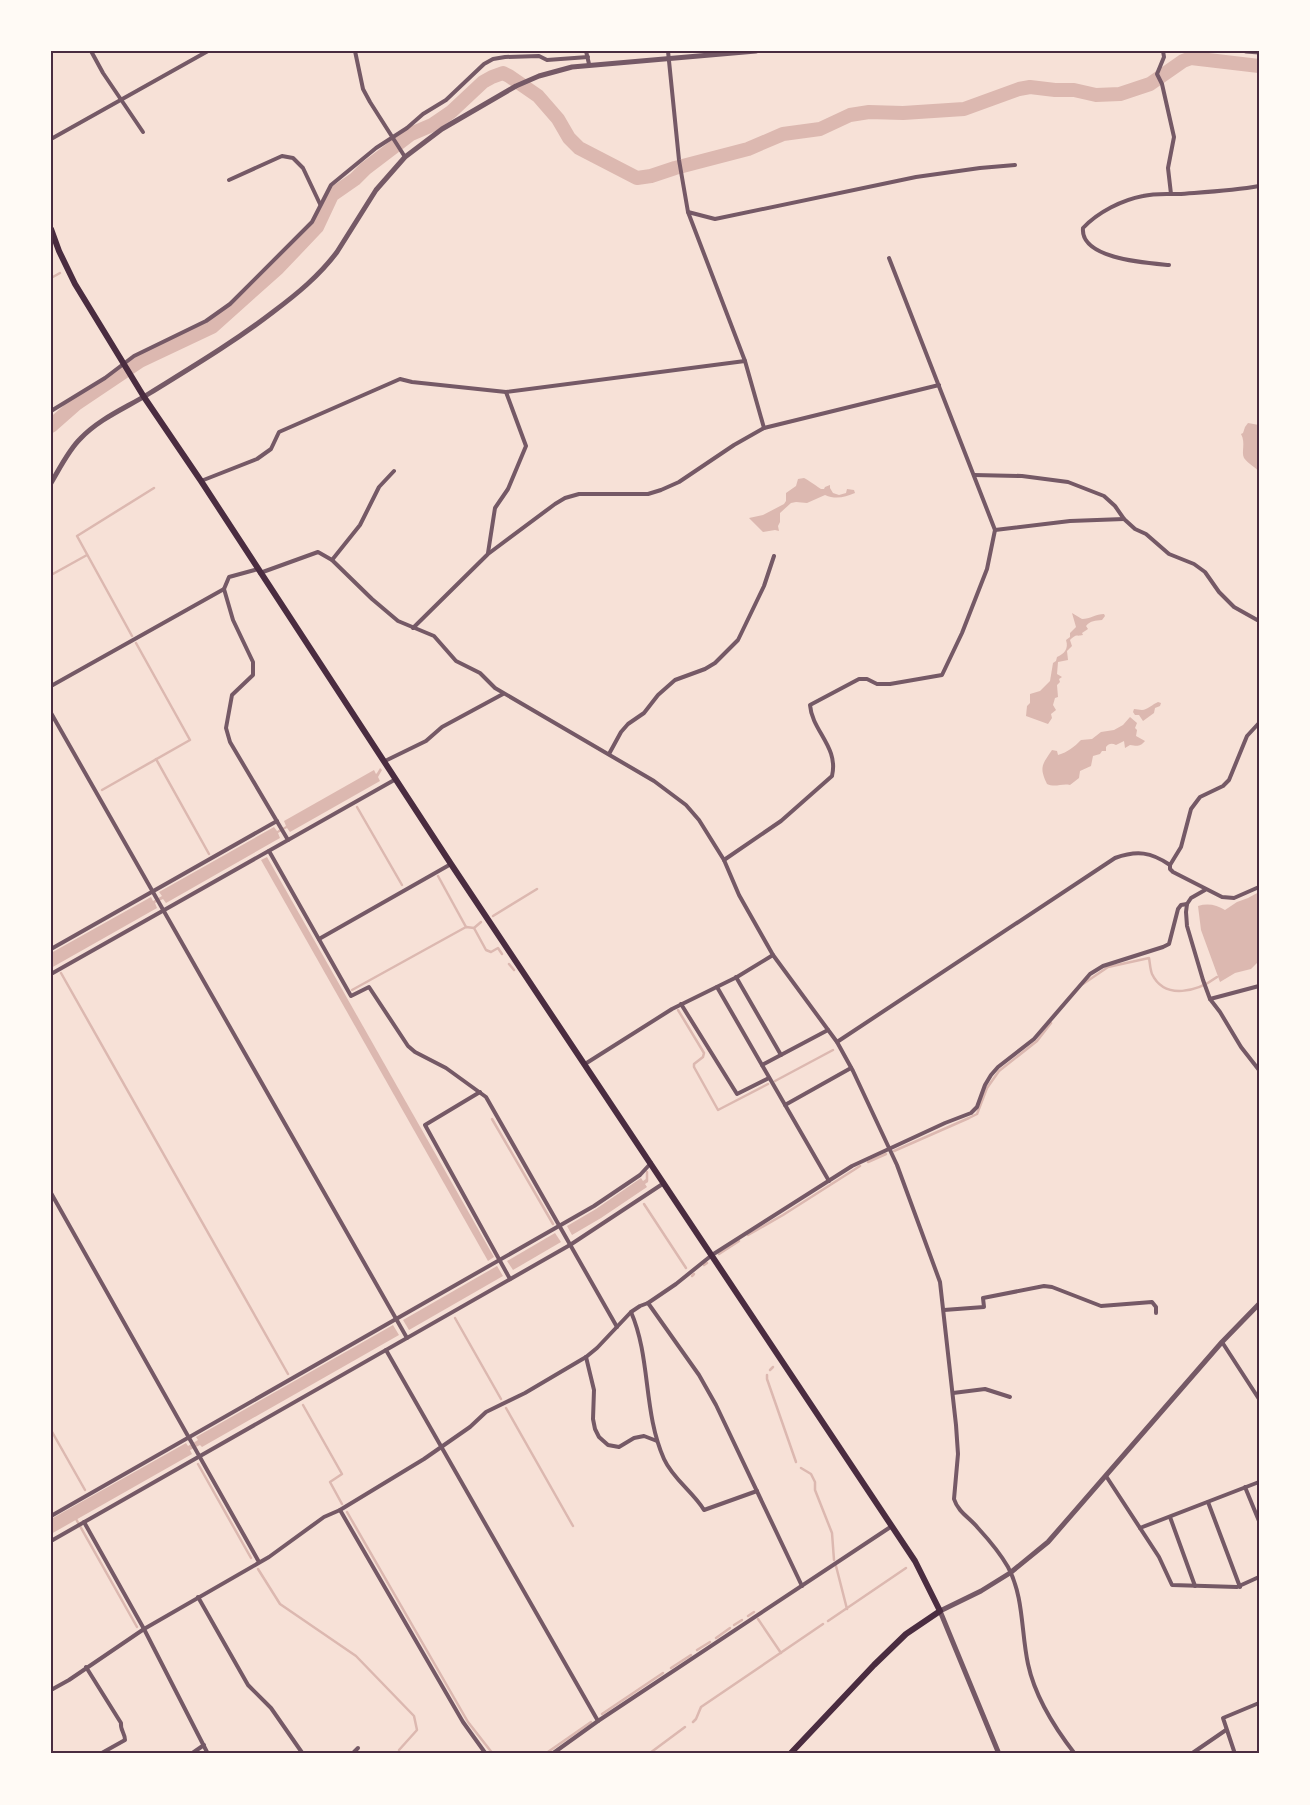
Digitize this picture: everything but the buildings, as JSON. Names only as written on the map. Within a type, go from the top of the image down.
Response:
[{"type":"main road","points":[[51,228],[59,251],[75,284],[144,397],[892,1526],[915,1562],[940,1611],[906,1634],[790,1754]]},
{"type":"street","points":[[91,51],[103,73],[143,132]]},
{"type":"street","points":[[51,139],[208,51]]},
{"type":"street","points":[[355,51],[363,88],[405,157]]},
{"type":"street","points":[[586,51],[589,64]]},
{"type":"street","points":[[668,51],[679,160],[688,212],[744,361],[764,428]]},
{"type":"street","points":[[51,483],[80,439],[109,416],[144,397],[240,337],[303,289],[328,264],[376,190],[405,157],[442,129],[516,86],[560,69],[589,64],[756,51]]},
{"type":"street","points":[[1163,51],[1164,57],[1158,74],[1174,137],[1168,168],[1171,194]]},
{"type":"street","points":[[1246,51],[1259,52]]},
{"type":"street","points":[[51,411],[106,378],[124,362],[206,321],[230,304],[312,222],[331,185],[366,155],[446,100],[473,72],[484,64],[493,59],[505,57],[539,56],[547,60],[588,57]]},
{"type":"street","points":[[230,180],[282,156],[293,158],[303,168],[320,205]]},
{"type":"street","points":[[688,212],[715,219],[916,177],[1015,165]]},
{"type":"street","points":[[1169,265],[1122,259],[1103,252],[1088,244],[1082,233],[1083,228],[1105,211],[1142,196],[1208,192],[1259,186]]},
{"type":"street","points":[[51,241],[59,251]]},
{"type":"street","points":[[724,860],[781,821],[832,776],[834,759],[827,742],[810,715],[810,705],[859,679],[867,679],[877,684],[890,684],[942,676],[962,633],[987,569],[995,530],[889,258]]},
{"type":"street","points":[[201,481],[258,459],[271,449],[279,432],[400,379],[412,382],[506,392],[744,361]]},
{"type":"street","points":[[413,628],[488,554],[565,498],[579,494],[648,494],[679,482],[734,445],[764,428],[939,385]]},
{"type":"street","points":[[488,554],[494,508],[508,489],[526,446],[506,392]]},
{"type":"street","points":[[332,560],[360,524],[379,487],[394,471]]},
{"type":"street","points":[[974,475],[1022,476],[1068,482],[1104,496],[1135,529],[1146,534],[1169,554],[1194,564],[1205,572],[1219,592],[1234,608],[1259,621]]},
{"type":"street","points":[[995,530],[1070,521],[1124,519]]},
{"type":"street","points":[[51,686],[224,589],[230,577],[259,571],[318,552],[332,560],[391,616],[413,628],[434,636],[456,661],[480,672],[503,694],[654,781],[686,805],[704,828],[724,860],[739,895],[773,955],[837,1042],[897,1165],[940,1282],[958,1454],[954,1499],[956,1506],[998,1552],[1010,1573],[1021,1606],[1028,1663],[1032,1679],[1055,1728],[1075,1754]]},
{"type":"street","points":[[609,754],[621,732],[628,724],[644,713],[658,695],[674,680],[705,669],[715,663],[738,640],[764,586],[774,556]]},
{"type":"street","points":[[224,589],[233,620],[253,662],[253,674],[232,695],[226,728],[230,742],[288,840]]},
{"type":"street","points":[[385,761],[426,740],[442,727],[503,694]]},
{"type":"street","points":[[51,713],[407,1338]]},
{"type":"street","points":[[1170,866],[1181,847],[1191,809],[1200,797],[1223,786],[1230,780],[1247,736],[1259,723]]},
{"type":"street","points":[[51,974],[396,780]]},
{"type":"street","points":[[51,949],[277,821]]},
{"type":"street","points":[[269,851],[350,996],[369,987],[408,1046],[415,1052],[446,1068],[486,1097],[616,1327]]},
{"type":"street","points":[[837,1042],[1115,858],[1129,853],[1142,852],[1163,861],[1170,866],[1173,872],[1222,897],[1234,898],[1259,887]]},
{"type":"street","points":[[318,939],[452,864]]},
{"type":"street","points":[[1205,890],[1191,898],[1188,904],[1187,926],[1210,999],[1220,1012],[1241,1048],[1259,1070]]},
{"type":"street","points":[[51,1690],[198,1597],[269,1557],[311,1526],[441,1447],[470,1427],[486,1412],[525,1393],[586,1356],[597,1348],[631,1312],[676,1284],[712,1255],[852,1166],[944,1123],[971,1113],[977,1106],[990,1075],[1034,1039],[1090,974],[1103,966],[1169,944],[1178,909],[1181,905],[1188,904]]},
{"type":"street","points":[[585,1064],[681,1004],[736,977],[773,955]]},
{"type":"street","points":[[736,977],[781,1055]]},
{"type":"street","points":[[1210,999],[1259,986]]},
{"type":"street","points":[[717,987],[829,1181]]},
{"type":"street","points":[[681,1004],[737,1094],[769,1078]]},
{"type":"street","points":[[762,1065],[828,1030]]},
{"type":"street","points":[[785,1105],[851,1068]]},
{"type":"street","points":[[480,1092],[425,1125],[510,1279]]},
{"type":"street","points":[[51,1516],[594,1206],[640,1175],[652,1163]]},
{"type":"street","points":[[51,1541],[570,1245],[605,1224],[664,1183]]},
{"type":"street","points":[[51,1193],[259,1562]]},
{"type":"street","points":[[944,1310],[984,1307],[983,1298],[1044,1286],[1052,1287],[1101,1306],[1152,1302],[1156,1307],[1156,1313]]},
{"type":"street","points":[[648,1303],[699,1375],[734,1441],[802,1586]]},
{"type":"street","points":[[999,1754],[940,1611],[980,1591],[1010,1573],[1048,1542],[1222,1342],[1259,1304]]},
{"type":"street","points":[[631,1312],[644,1360],[646,1384],[657,1441],[664,1460],[699,1501],[704,1510],[757,1492]]},
{"type":"street","points":[[1222,1342],[1259,1399]]},
{"type":"street","points":[[386,1350],[598,1721]]},
{"type":"street","points":[[586,1356],[594,1390],[593,1419],[599,1437],[608,1446],[619,1447],[634,1438],[644,1436],[657,1441]]},
{"type":"street","points":[[953,1394],[985,1390],[1010,1397]]},
{"type":"street","points":[[1106,1476],[1159,1557],[1172,1585],[1240,1587],[1259,1577]]},
{"type":"street","points":[[1140,1528],[1259,1482]]},
{"type":"street","points":[[1245,1487],[1259,1521]]},
{"type":"street","points":[[1208,1502],[1240,1587]]},
{"type":"street","points":[[340,1510],[463,1722],[486,1754]]},
{"type":"street","points":[[1170,1516],[1195,1586]]},
{"type":"street","points":[[84,1522],[144,1630],[208,1754]]},
{"type":"street","points":[[552,1754],[598,1721],[892,1526]]},
{"type":"street","points":[[198,1597],[248,1685],[271,1708],[303,1754]]},
{"type":"street","points":[[86,1668],[120,1723],[120,1728],[125,1736],[125,1740],[100,1754]]},
{"type":"street","points":[[1235,1754],[1226,1730],[1224,1718],[1259,1703]]},
{"type":"street","points":[[1191,1754],[1226,1730]]},
{"type":"street","points":[[191,1754],[204,1746]]},
{"type":"street","points":[[352,1754],[358,1748]]},
{"type":"shaded area","points":[[1248,423],[1259,425],[1259,472],[1243,456],[1241,434]]},
{"type":"shaded area","points":[[804,478],[821,489],[830,485],[833,493],[839,495],[846,493],[847,489],[854,490],[855,493],[840,497],[825,495],[807,503],[791,503],[780,513],[779,531],[763,532],[749,518],[763,515],[784,504],[786,493],[796,486],[798,479]]},
{"type":"shaded area","points":[[1072,613],[1082,619],[1101,614],[1105,616],[1102,620],[1093,621],[1088,624],[1086,626],[1088,629],[1082,633],[1083,635],[1076,636],[1070,640],[1072,646],[1067,651],[1068,660],[1058,662],[1057,674],[1062,677],[1057,685],[1058,697],[1055,698],[1053,705],[1056,710],[1051,714],[1052,718],[1048,724],[1026,716],[1027,706],[1030,703],[1030,694],[1040,691],[1050,681],[1053,663],[1065,651],[1067,646],[1066,640],[1076,627]]},
{"type":"shaded area","points":[[1158,702],[1161,703],[1160,706],[1155,708],[1154,713],[1143,721],[1139,715],[1135,715],[1133,712],[1134,709],[1144,710]]},
{"type":"shaded area","points":[[1130,717],[1137,723],[1135,728],[1137,730],[1136,736],[1145,741],[1142,744],[1137,746],[1130,745],[1125,748],[1124,741],[1116,745],[1109,744],[1106,747],[1106,751],[1093,756],[1091,766],[1080,771],[1079,778],[1070,785],[1053,786],[1047,784],[1042,770],[1052,750],[1057,751],[1058,755],[1062,754],[1081,740],[1092,739],[1101,732],[1114,730],[1123,725]]},
{"type":"shaded area","points":[[380,768],[382,770],[378,777],[380,781],[290,832],[287,828],[278,833],[280,838],[166,903],[163,899],[155,903],[157,908],[51,968],[51,953],[151,897],[153,901],[162,896],[159,892],[274,827],[277,831],[286,826],[284,821],[374,770],[376,774]]},
{"type":"shaded area","points":[[267,857],[494,1257],[488,1261],[261,860]]},
{"type":"shaded area","points":[[1259,892],[1259,961],[1251,969],[1235,973],[1220,982],[1201,930],[1198,906],[1212,905],[1225,910]]},
{"type":"shaded area","points":[[641,1178],[643,1181],[646,1179],[648,1182],[645,1184],[647,1187],[572,1235],[567,1226],[596,1209]]},
{"type":"shaded area","points":[[555,1233],[561,1242],[513,1270],[507,1261]]},
{"type":"shaded area","points":[[497,1266],[503,1276],[409,1330],[403,1320]]},
{"type":"shaded area","points":[[393,1325],[399,1335],[202,1447],[200,1445],[190,1450],[192,1454],[51,1534],[51,1519],[186,1443],[188,1446],[198,1440],[196,1437]]},
{"type":"waterway","points":[[51,426],[76,404],[140,361],[212,327],[278,268],[317,227],[332,195],[411,134],[432,125],[451,112],[483,82],[503,73],[538,96],[558,119],[569,138],[579,148],[637,178],[651,176],[748,149],[783,134],[820,129],[850,115],[869,112],[903,113],[964,109],[1019,89],[1030,87],[1074,90],[1096,95],[1120,94],[1150,84],[1183,61],[1191,58],[1259,66]]},
{"type":"waterway","points":[[51,278],[60,273]]},
{"type":"waterway","points":[[132,636],[77,536],[154,488]]},
{"type":"waterway","points":[[51,575],[87,555]]},
{"type":"waterway","points":[[102,790],[190,740],[136,643]]},
{"type":"waterway","points":[[156,759],[209,854]]},
{"type":"waterway","points":[[357,807],[402,885]]},
{"type":"waterway","points":[[438,876],[466,927]]},
{"type":"waterway","points":[[493,916],[537,889]]},
{"type":"waterway","points":[[352,990],[466,927],[474,928],[481,922]]},
{"type":"waterway","points":[[474,928],[486,950],[491,952],[498,948],[502,954]]},
{"type":"waterway","points":[[1083,984],[1108,967],[1149,958],[1152,974],[1165,988],[1173,991],[1192,989],[1217,977]]},
{"type":"waterway","points":[[509,964],[514,970]]},
{"type":"waterway","points":[[61,973],[288,1374]]},
{"type":"waterway","points":[[678,1010],[704,1053],[703,1057],[694,1064],[694,1067],[718,1110],[768,1084]]},
{"type":"waterway","points":[[894,1151],[977,1114],[987,1088],[999,1071],[1037,1041],[1051,1023]]},
{"type":"waterway","points":[[775,1081],[833,1050]]},
{"type":"waterway","points":[[492,1119],[553,1224]]},
{"type":"waterway","points":[[868,1162],[886,1154]]},
{"type":"waterway","points":[[748,1235],[860,1166]]},
{"type":"waterway","points":[[647,1172],[647,1181]]},
{"type":"waterway","points":[[644,1204],[686,1268]]},
{"type":"waterway","points":[[719,1254],[739,1241]]},
{"type":"waterway","points":[[455,1318],[501,1399]]},
{"type":"waterway","points":[[770,1370],[773,1367]]},
{"type":"waterway","points":[[767,1375],[796,1462]]},
{"type":"waterway","points":[[303,1405],[342,1474],[330,1482],[342,1504]]},
{"type":"waterway","points":[[506,1408],[573,1526]]},
{"type":"waterway","points":[[51,1430],[85,1490]]},
{"type":"waterway","points":[[198,1464],[251,1558]]},
{"type":"waterway","points":[[801,1468],[811,1474],[815,1482],[815,1490],[832,1533],[834,1560]]},
{"type":"waterway","points":[[347,1512],[468,1722],[493,1754]]},
{"type":"waterway","points":[[76,1519],[137,1627]]},
{"type":"waterway","points":[[836,1566],[847,1609]]},
{"type":"waterway","points":[[828,1621],[906,1568]]},
{"type":"waterway","points":[[258,1569],[280,1604],[356,1656],[414,1716],[417,1730],[399,1750]]},
{"type":"waterway","points":[[748,1616],[754,1612]]},
{"type":"waterway","points":[[758,1619],[781,1653]]},
{"type":"waterway","points":[[734,1625],[742,1620]]},
{"type":"waterway","points":[[693,1722],[701,1707],[823,1624]]},
{"type":"waterway","points":[[716,1638],[730,1628]]},
{"type":"waterway","points":[[697,1650],[710,1642]]},
{"type":"waterway","points":[[671,1668],[691,1655]]},
{"type":"waterway","points":[[602,1714],[663,1673]]},
{"type":"waterway","points":[[545,1754],[591,1722]]},
{"type":"waterway","points":[[650,1753],[685,1727]]}]
